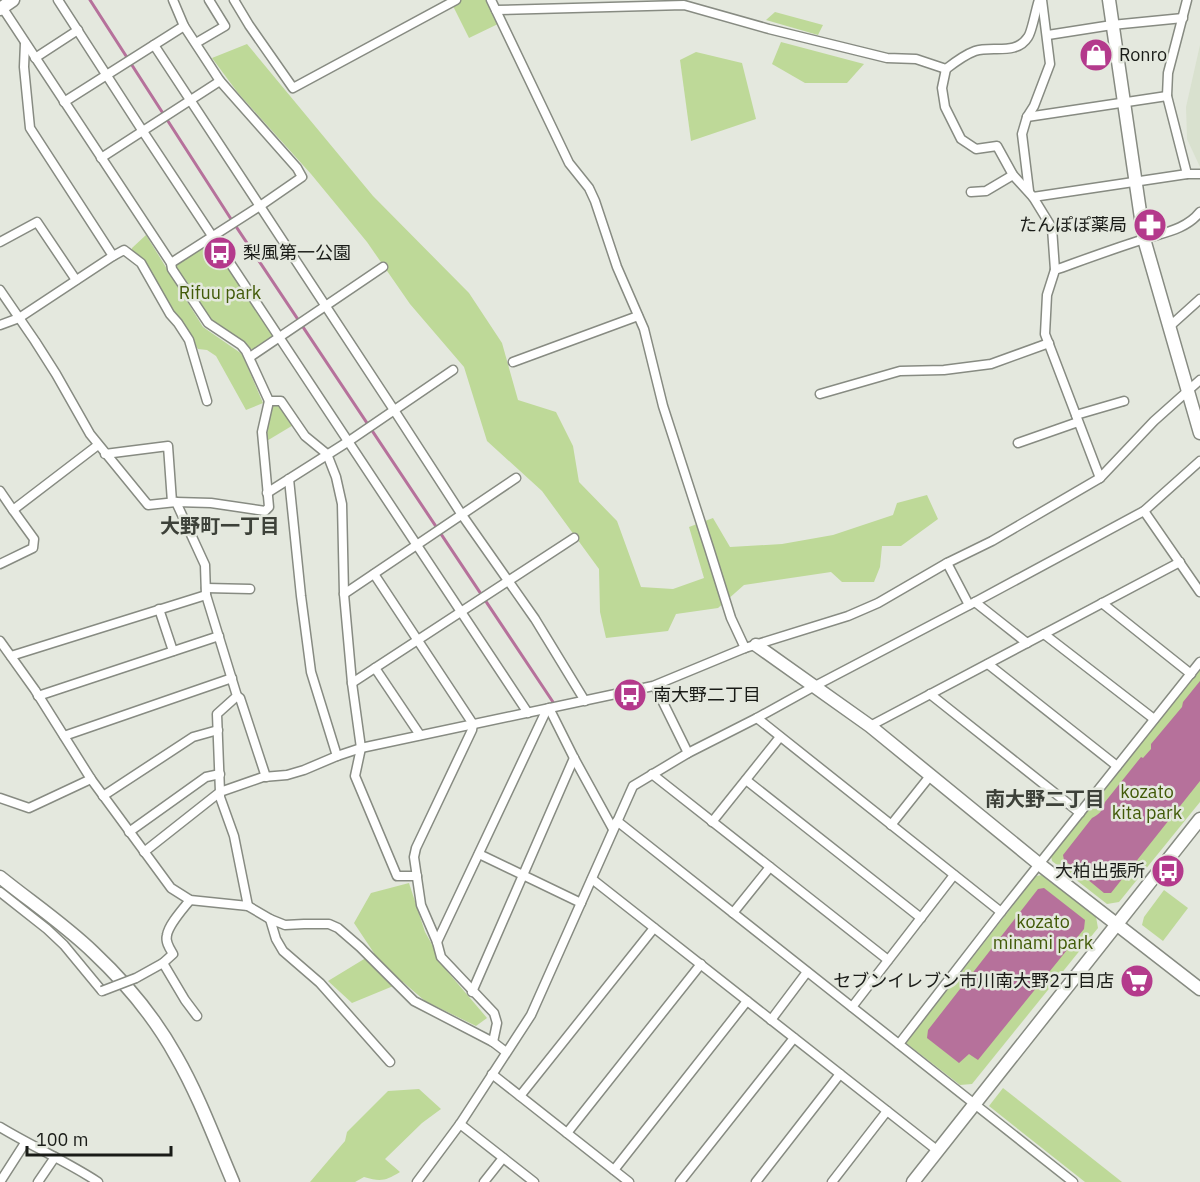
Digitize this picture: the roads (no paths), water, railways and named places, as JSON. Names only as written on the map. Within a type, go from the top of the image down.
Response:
[{"type":"street","points":[[58,0],[528,713]]},
{"type":"street","points":[[171,263],[302,177],[297,168],[208,65],[184,26],[173,0]]},
{"type":"street","points":[[196,43],[225,26],[209,0]]},
{"type":"street","points":[[234,0],[293,88],[456,0]]},
{"type":"street","points":[[491,0],[569,163],[589,188],[596,201],[617,267],[644,329],[663,406],[724,598],[731,618],[750,646],[870,726],[1039,864],[1200,989]]},
{"type":"street","points":[[1031,194],[1022,134],[1026,117],[1034,106],[1050,64],[1048,35],[1040,0]]},
{"type":"street","points":[[1040,0],[1028,37],[1017,47],[972,52],[946,69],[942,88],[945,107],[961,139],[976,149],[997,146],[1012,175],[1031,194],[1052,228],[1055,270],[1047,295],[1045,334],[1100,478]]},
{"type":"street","points":[[1109,0],[1144,239],[1200,433]]},
{"type":"street","points":[[1187,0],[1168,73],[1167,96],[1187,174]]},
{"type":"street","points":[[0,290],[56,374],[80,419],[105,454],[148,505],[174,502],[211,503],[265,511],[268,507],[262,432],[269,401],[250,357],[241,345],[208,323],[172,269],[171,263],[25,43],[5,5]]},
{"type":"street","points":[[496,10],[684,5],[780,32],[887,58],[916,59],[946,69]]},
{"type":"street","points":[[1048,35],[1112,25],[1183,18]]},
{"type":"street","points":[[64,102],[184,26]]},
{"type":"street","points":[[35,58],[78,30]]},
{"type":"street","points":[[25,43],[24,67],[30,128],[113,256]]},
{"type":"street","points":[[154,45],[462,515],[535,619],[585,701]]},
{"type":"street","points":[[101,158],[220,81]]},
{"type":"street","points":[[1026,117],[1167,96]]},
{"type":"street","points":[[1031,194],[1200,174]]},
{"type":"street","points":[[971,192],[986,192],[1012,175]]},
{"type":"street","points":[[1055,270],[1144,239],[1166,234],[1183,226],[1199,214]]},
{"type":"street","points":[[0,242],[37,222],[76,280]]},
{"type":"street","points":[[0,325],[19,318],[124,250],[141,263],[170,315],[189,340],[207,401]]},
{"type":"street","points":[[250,357],[383,267]]},
{"type":"street","points":[[1169,327],[1200,299]]},
{"type":"street","points":[[513,363],[638,316]]},
{"type":"street","points":[[820,394],[900,371],[944,370],[991,364],[1048,343]]},
{"type":"street","points":[[267,493],[349,441],[453,370]]},
{"type":"street","points":[[144,852],[220,792],[266,777],[287,775],[304,770],[361,748],[655,686],[750,646],[848,616],[878,603],[947,563],[992,541],[1100,478],[1154,421],[1200,380]]},
{"type":"street","points":[[269,401],[281,401],[305,436],[327,454],[336,477],[342,504],[344,594],[352,683],[361,748],[356,776],[397,876],[417,876]]},
{"type":"street","points":[[1018,443],[1124,401]]},
{"type":"street","points":[[13,510],[98,445]]},
{"type":"street","points":[[105,454],[168,446],[174,502],[205,566],[206,591],[219,636],[237,696],[240,698],[266,777]]},
{"type":"street","points":[[417,1182],[460,1124],[531,1015],[633,786],[688,753],[1144,511],[1200,461]]},
{"type":"street","points":[[344,594],[516,478]]},
{"type":"street","points":[[289,479],[311,672],[337,756]]},
{"type":"street","points":[[0,491],[34,539],[33,548],[0,564]]},
{"type":"street","points":[[1144,511],[1200,592]]},
{"type":"street","points":[[352,683],[574,538]]},
{"type":"street","points":[[870,726],[1180,562]]},
{"type":"street","points":[[947,563],[972,604],[1027,643]]},
{"type":"street","points":[[374,574],[473,724],[416,848],[414,857],[421,905],[441,957],[494,1013],[497,1023],[493,1042]]},
{"type":"street","points":[[10,656],[159,609],[206,591],[250,589]]},
{"type":"street","points":[[1102,603],[1191,674]]},
{"type":"street","points":[[159,609],[174,651]]},
{"type":"street","points":[[1044,634],[1154,719]]},
{"type":"street","points":[[38,696],[219,636]]},
{"type":"street","points":[[0,641],[91,779],[171,888],[190,900],[249,906],[270,920],[285,925],[329,924],[338,928],[414,1001],[493,1042],[506,1052]]},
{"type":"street","points":[[899,1044],[1200,662]]},
{"type":"street","points":[[988,664],[1117,766]]},
{"type":"street","points":[[375,668],[420,735]]},
{"type":"street","points":[[64,736],[232,678]]},
{"type":"street","points":[[655,686],[688,753]]},
{"type":"street","points":[[930,694],[1080,813]]},
{"type":"street","points":[[237,696],[218,714],[220,797],[234,836],[249,906]]},
{"type":"street","points":[[548,709],[574,758],[615,825],[733,913],[1072,1182]]},
{"type":"street","points":[[437,942],[548,709]]},
{"type":"street","points":[[757,718],[1001,912]]},
{"type":"street","points":[[103,796],[193,737],[218,730]]},
{"type":"street","points":[[712,822],[780,737]]},
{"type":"street","points":[[472,992],[574,758]]},
{"type":"street","points":[[129,832],[206,777],[220,774]]},
{"type":"street","points":[[652,774],[888,960]]},
{"type":"street","points":[[891,825],[930,776]]},
{"type":"street","points":[[0,798],[29,808],[91,779]]},
{"type":"street","points":[[746,780],[921,918]]},
{"type":"street","points":[[913,1182],[1200,819]]},
{"type":"street","points":[[479,854],[581,903]]},
{"type":"street","points":[[733,913],[770,867]]},
{"type":"street","points":[[852,1007],[954,876]]},
{"type":"street","points":[[0,878],[93,951],[148,1014],[176,1054],[233,1182]]},
{"type":"street","points":[[592,879],[938,1151]]},
{"type":"street","points":[[0,892],[64,945],[102,991],[136,978],[163,963],[172,954],[167,943],[167,935],[174,921],[190,900]]},
{"type":"street","points":[[270,920],[276,939],[283,951],[320,983],[390,1062]]},
{"type":"street","points":[[520,1096],[654,928]]},
{"type":"street","points":[[163,963],[197,1016]]},
{"type":"street","points":[[567,1133],[701,964]]},
{"type":"street","points":[[771,1020],[807,972]]},
{"type":"street","points":[[614,1170],[747,1001]]},
{"type":"street","points":[[680,1182],[794,1038]]},
{"type":"street","points":[[492,1074],[629,1182]]},
{"type":"street","points":[[756,1182],[840,1074]]},
{"type":"street","points":[[832,1182],[887,1111]]},
{"type":"street","points":[[460,1124],[534,1182]]},
{"type":"street","points":[[0,1127],[98,1182]]},
{"type":"street","points":[[0,1182],[25,1143]]},
{"type":"street","points":[[38,1182],[55,1157]]},
{"type":"street","points":[[484,1182],[503,1158]]},
{"type":"waterway","points":[[90,0],[231,219],[553,702]]},
{"type":"place","name":"Ronro","points":[[1096,55]]},
{"type":"place","name":"たんぽぽ薬局","points":[[1150,225]]},
{"type":"place","name":"梨風第一公園","points":[[220,253]]},
{"type":"place","name":"南大野二丁目","points":[[630,695]]},
{"type":"place","name":"大柏出張所","points":[[1168,871]]},
{"type":"place","name":"セブンイレブン市川南大野2丁目店","points":[[1137,981]]},
{"type":"district","name":"大野町一丁目","points":[[220,526]]},
{"type":"district","name":"南大野二丁目","points":[[1045,799]]},
{"type":"park label","name":"Rifuu park","points":[[220,293]]},
{"type":"park label","name":"kozato kita park","points":[[1147,802]]},
{"type":"park label","name":"kozato minami park","points":[[1043,932]]}]
